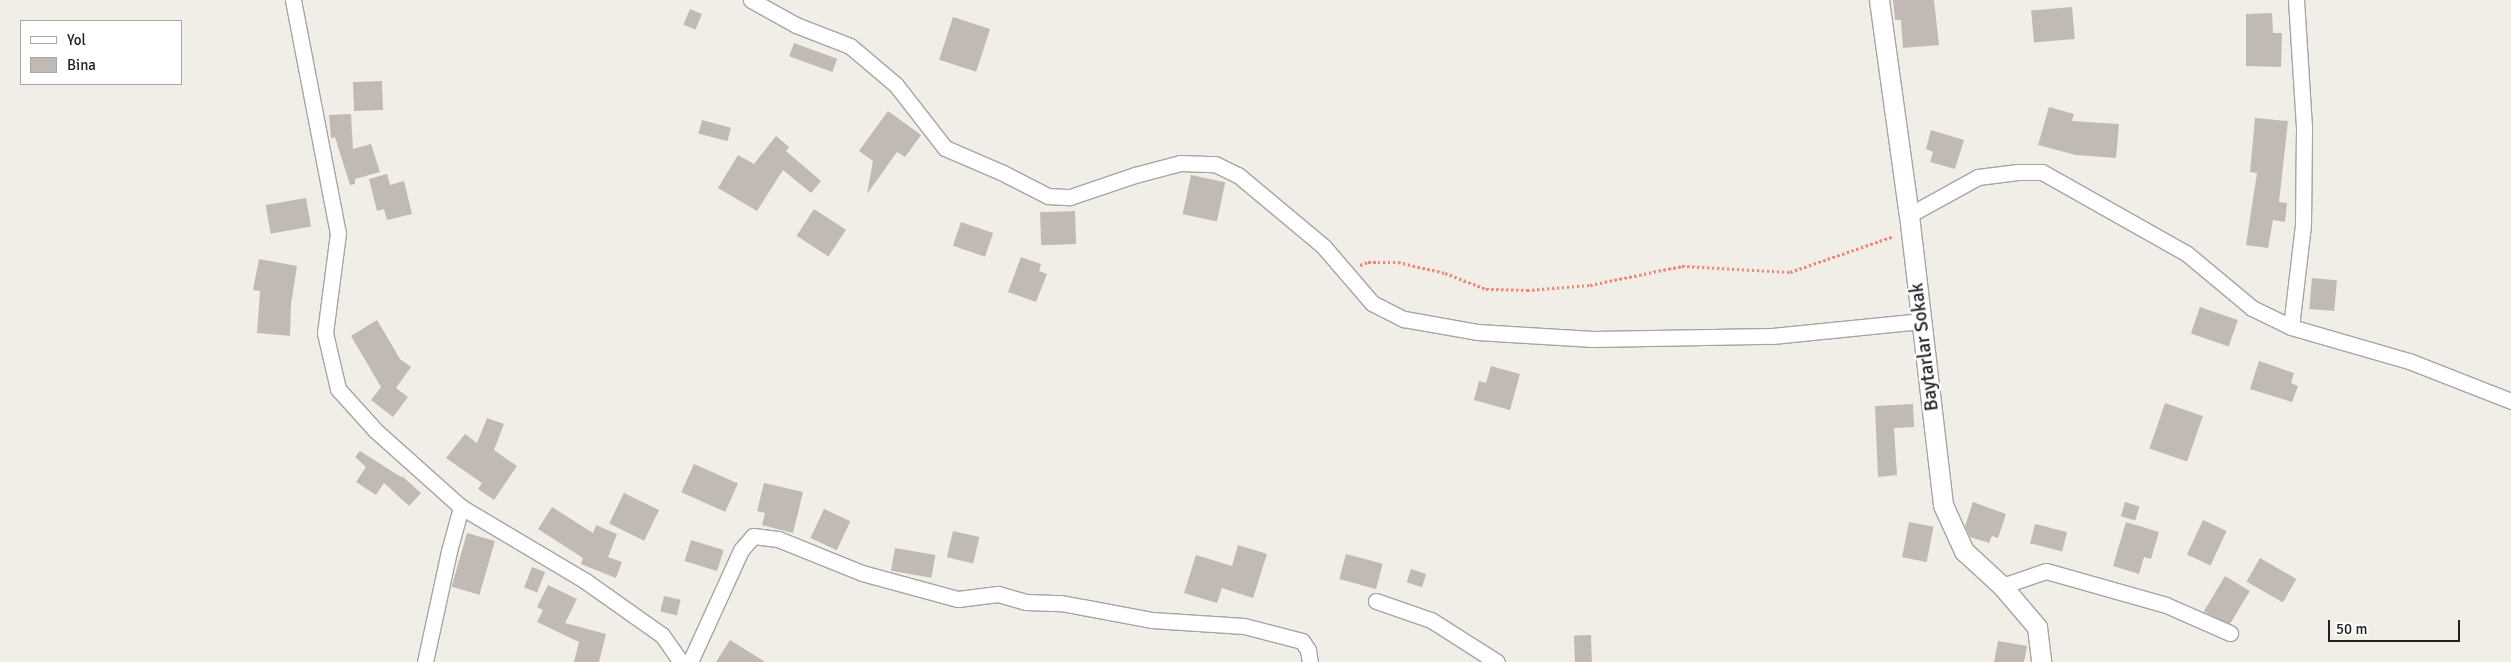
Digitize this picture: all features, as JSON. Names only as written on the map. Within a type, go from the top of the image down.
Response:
[{"type":"street","points":[[293,0],[338,233],[324,333],[338,389],[376,431],[461,507],[584,580],[662,635],[681,662]]},
{"type":"street","points":[[750,0],[796,25],[850,46],[896,85],[945,148],[1001,172],[1048,196],[1070,198],[1135,175],[1180,163],[1215,164],[1238,175],[1324,247],[1372,303],[1404,319],[1477,332],[1593,339],[1772,336],[1921,320]]},
{"type":"street","name":"Baytarlar Sokak","points":[[1879,0],[1910,223],[1943,505],[1964,551],[2002,586],[2037,627],[2041,662]]},
{"type":"street","points":[[2291,327],[2303,225],[2304,127],[2296,0]]},
{"type":"street","points":[[1910,223],[1978,177],[2018,172],[2042,172],[2186,254],[2252,308],[2291,327],[2409,361],[2511,401]]},
{"type":"street","points":[[425,662],[449,551],[461,507]]},
{"type":"street","points":[[690,662],[741,550],[753,536],[778,539],[862,573],[958,599],[998,594],[1026,602],[1061,603],[1152,620],[1244,626],[1302,641],[1308,650],[1310,662]]},
{"type":"street","points":[[2002,586],[2046,571],[2166,605],[2230,633]]},
{"type":"street","points":[[1376,602],[1431,620],[1497,662]]},
{"type":"path","points":[[1344,270],[1368,262],[1398,262],[1446,273],[1486,289],[1527,290],[1590,285],[1682,266],[1790,272],[1910,223]]},
{"type":"building","points":[[1893,0],[1934,0],[1939,45],[1903,48],[1901,20],[1895,20]]},
{"type":"building","points":[[2072,7],[2075,39],[2034,42],[2031,11]]},
{"type":"building","points":[[690,9],[702,14],[695,30],[683,25]]},
{"type":"building","points":[[2272,13],[2273,33],[2282,33],[2281,67],[2246,66],[2246,14]]},
{"type":"building","points":[[953,17],[990,29],[976,72],[939,60]]},
{"type":"building","points":[[794,43],[837,59],[832,72],[789,56]]},
{"type":"building","points":[[382,81],[383,110],[354,111],[353,82]]},
{"type":"building","points":[[2049,107],[2074,114],[2072,121],[2119,124],[2116,158],[2076,155],[2038,145]]},
{"type":"building","points":[[888,111],[921,135],[905,157],[897,152],[867,194],[873,161],[859,151]]},
{"type":"building","points":[[351,114],[353,149],[371,144],[380,172],[355,179],[355,184],[350,185],[335,137],[331,138],[329,115]]},
{"type":"building","points":[[2255,118],[2288,121],[2279,202],[2287,203],[2285,222],[2273,220],[2268,248],[2246,245],[2257,173],[2250,172]]},
{"type":"building","points":[[702,120],[731,128],[727,141],[698,134]]},
{"type":"building","points":[[1931,130],[1964,140],[1955,169],[1930,162],[1933,152],[1926,149]]},
{"type":"building","points":[[776,136],[789,147],[786,151],[821,181],[811,193],[783,170],[757,211],[718,188],[738,155],[754,164]]},
{"type":"building","points":[[387,174],[390,185],[404,181],[412,214],[387,220],[384,209],[377,211],[369,179]]},
{"type":"building","points":[[1191,175],[1225,182],[1217,221],[1183,214]]},
{"type":"building","points":[[306,198],[311,227],[271,234],[266,205]]},
{"type":"building","points":[[814,209],[846,230],[828,257],[797,236]]},
{"type":"building","points":[[1075,211],[1076,244],[1041,245],[1040,212]]},
{"type":"building","points":[[961,222],[993,233],[985,257],[953,246]]},
{"type":"building","points":[[1021,257],[1041,264],[1039,271],[1047,274],[1036,302],[1008,292]]},
{"type":"building","points":[[259,259],[297,266],[291,304],[290,336],[257,333],[260,291],[253,290]]},
{"type":"building","points":[[2312,278],[2337,280],[2334,311],[2309,309]]},
{"type":"building","points":[[2200,307],[2238,320],[2229,346],[2191,333]]},
{"type":"building","points":[[377,320],[400,359],[411,367],[396,388],[408,397],[393,417],[371,400],[381,387],[351,336]]},
{"type":"building","points":[[2259,361],[2294,373],[2291,383],[2298,386],[2292,402],[2250,389]]},
{"type":"building","points":[[1491,366],[1520,374],[1510,410],[1474,400],[1479,381],[1486,383]]},
{"type":"building","points":[[2165,403],[2203,416],[2187,461],[2149,448]]},
{"type":"building","points":[[1913,404],[1914,427],[1894,428],[1897,475],[1878,477],[1875,406]]},
{"type":"building","points":[[487,418],[504,424],[494,450],[517,466],[494,500],[478,489],[482,483],[446,458],[465,434],[477,443]]},
{"type":"building","points":[[360,451],[402,476],[421,493],[409,506],[384,483],[376,495],[356,482],[366,467],[355,457]]},
{"type":"building","points":[[694,464],[738,484],[725,512],[681,492]]},
{"type":"building","points":[[764,483],[803,492],[793,533],[762,525],[765,513],[757,511]]},
{"type":"building","points":[[624,493],[659,510],[644,541],[609,524]]},
{"type":"building","points":[[1973,502],[2006,514],[1998,538],[1992,536],[1989,543],[1970,537],[1965,526]]},
{"type":"building","points":[[2125,502],[2139,506],[2135,521],[2121,516]]},
{"type":"building","points":[[552,507],[593,533],[596,525],[617,534],[608,557],[622,562],[616,578],[581,564],[583,558],[538,529]]},
{"type":"building","points":[[824,509],[850,521],[837,550],[810,538]]},
{"type":"building","points":[[2203,520],[2227,531],[2211,565],[2187,554]]},
{"type":"building","points":[[1909,522],[1934,527],[1927,562],[1902,557]]},
{"type":"building","points":[[2126,522],[2159,532],[2151,559],[2144,557],[2139,574],[2113,566]]},
{"type":"building","points":[[2035,524],[2067,532],[2062,551],[2030,543]]},
{"type":"building","points":[[953,531],[979,537],[973,563],[947,557]]},
{"type":"building","points":[[467,533],[495,541],[479,595],[452,587]]},
{"type":"building","points":[[691,540],[724,550],[717,571],[685,561]]},
{"type":"building","points":[[1238,545],[1267,554],[1253,598],[1222,588],[1217,603],[1184,593],[1196,555],[1232,566]]},
{"type":"building","points":[[895,548],[935,555],[931,578],[891,571]]},
{"type":"building","points":[[1346,554],[1383,564],[1376,589],[1339,579]]},
{"type":"building","points":[[2260,558],[2296,579],[2283,602],[2246,581]]},
{"type":"building","points":[[532,567],[545,572],[537,593],[524,588]]},
{"type":"building","points":[[1411,569],[1426,574],[1422,587],[1407,582]]},
{"type":"building","points":[[2225,576],[2250,591],[2229,626],[2204,611]]},
{"type":"building","points":[[548,585],[577,599],[565,623],[606,634],[599,662],[574,662],[579,642],[537,622],[543,610],[537,607]]},
{"type":"building","points":[[664,596],[681,600],[677,615],[660,612]]},
{"type":"building","points":[[1591,635],[1592,662],[1575,662],[1574,636]]},
{"type":"building","points":[[730,640],[765,662],[716,662]]},
{"type":"building","points":[[1998,641],[2027,646],[2024,662],[1994,662]]}]
